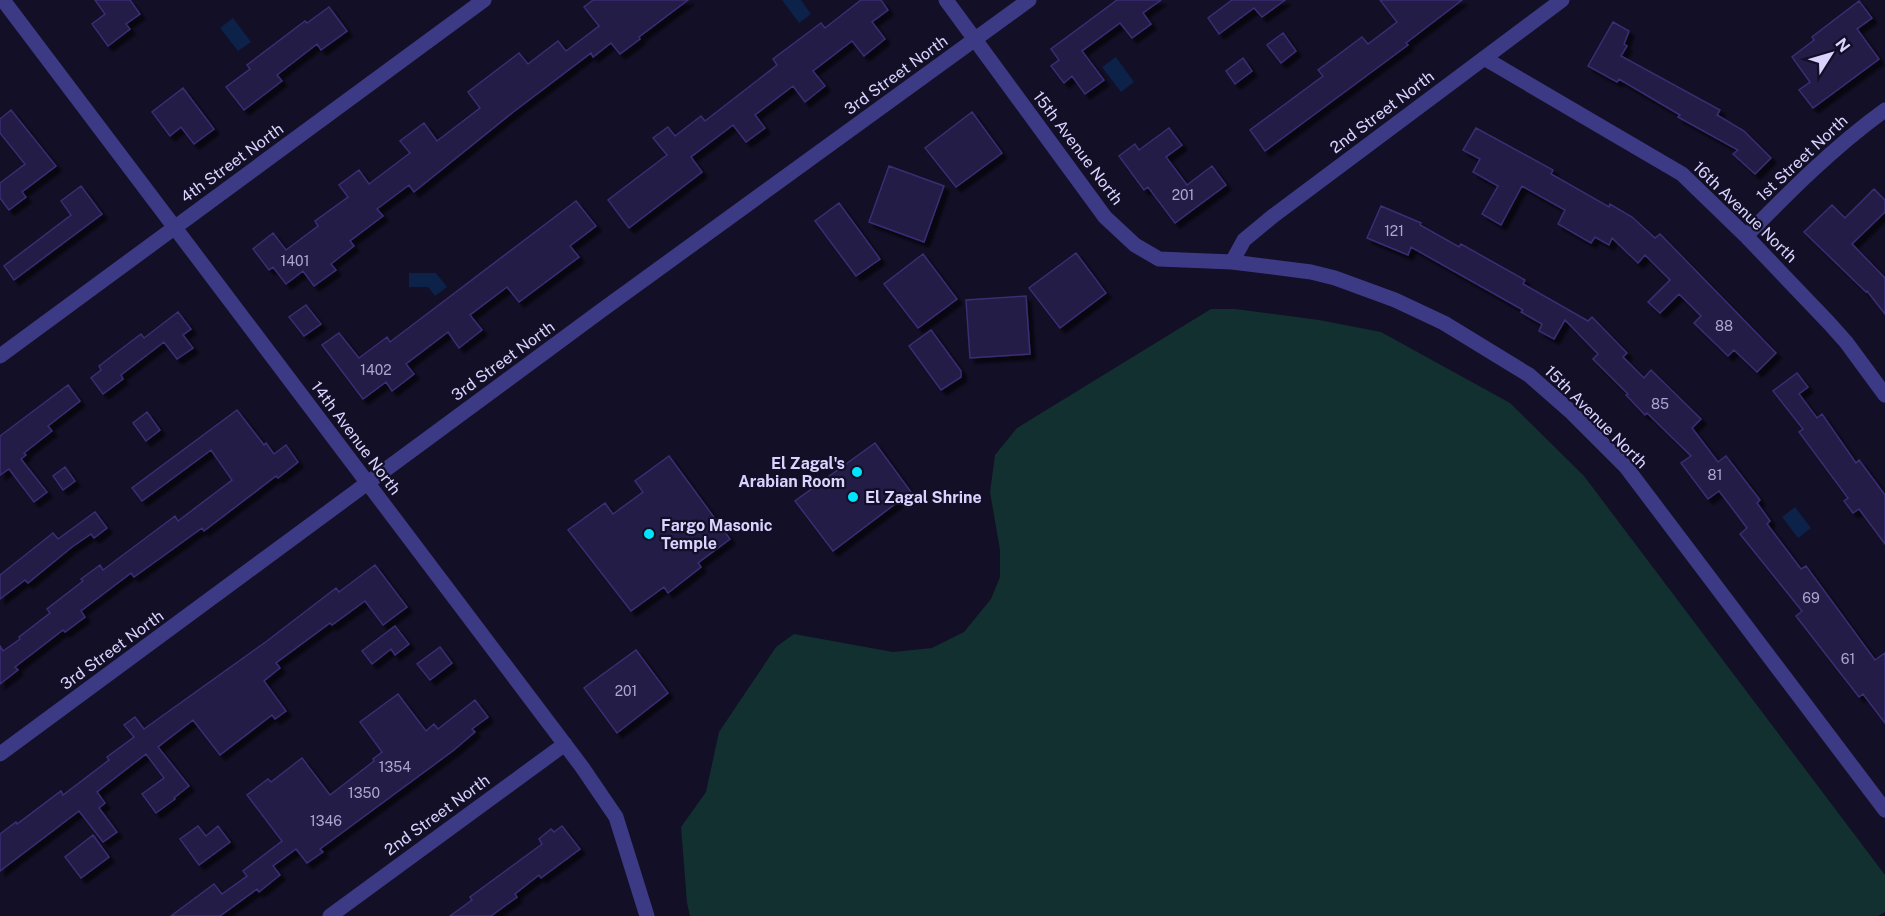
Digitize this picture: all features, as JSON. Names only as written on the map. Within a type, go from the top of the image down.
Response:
[{"type":"street","name":"14th Avenue North","points":[[3,0],[565,744],[616,817],[646,916]]},
{"type":"street","name":"4th Street North","points":[[0,356],[484,0]]},
{"type":"street","name":"15th Avenue North","points":[[946,0],[1105,217],[1136,245],[1160,258],[1232,262],[1311,272],[1335,278],[1395,300],[1444,323],[1529,375],[1570,411],[1626,468],[1885,810]]},
{"type":"street","name":"3rd Street North","points":[[0,754],[611,304],[1029,0]]},
{"type":"street","name":"2nd Street North","points":[[1232,262],[1244,240],[1273,216],[1562,0]]},
{"type":"street","name":"16th Avenue North","points":[[1484,58],[1682,174],[1746,236],[1846,342],[1885,395]]},
{"type":"street","name":"1st Street North","points":[[1746,236],[1826,158],[1885,110]]},
{"type":"street","name":"2nd Street North","points":[[330,916],[565,744]]},
{"type":"green space","points":[[1211,309],[1235,309],[1319,320],[1381,332],[1510,403],[1584,476],[1885,875],[1885,912],[1878,916],[690,916],[681,827],[706,792],[719,732],[776,647],[794,634],[893,652],[932,648],[964,632],[991,599],[1000,577],[1000,550],[990,492],[995,455],[1017,428]]},
{"type":"water","points":[[782,0],[801,0],[811,14],[799,23]]},
{"type":"water","points":[[233,18],[251,42],[238,51],[220,28]]},
{"type":"water","points":[[1116,57],[1134,82],[1121,92],[1102,67]]},
{"type":"water","points":[[409,273],[436,273],[447,287],[435,296],[428,287],[409,287]]},
{"type":"water","points":[[1795,507],[1811,528],[1798,538],[1782,517]]},
{"type":"building","points":[[95,0],[130,0],[140,14],[126,24],[130,29],[108,46],[92,24],[105,14]]},
{"type":"building","points":[[593,0],[688,0],[620,54],[611,43],[593,57],[591,53],[414,192],[409,185],[377,209],[383,216],[350,241],[354,246],[331,264],[336,270],[314,286],[303,271],[286,284],[273,267],[269,270],[253,249],[273,233],[286,250],[318,226],[315,221],[348,197],[339,185],[359,170],[369,184],[410,153],[400,141],[424,123],[437,141],[480,108],[468,92],[519,53],[528,64],[558,41],[566,51],[599,26],[584,7]]},
{"type":"building","points":[[861,0],[881,0],[888,10],[872,22],[885,39],[864,56],[852,41],[813,71],[825,86],[805,102],[793,86],[755,115],[765,128],[746,142],[733,125],[691,157],[702,172],[629,228],[608,200],[667,155],[653,138],[668,127],[675,136],[701,116],[705,121],[777,65],[773,59],[821,23],[825,28]]},
{"type":"building","points":[[1117,0],[1161,0],[1143,13],[1151,24],[1132,38],[1120,23],[1082,51],[1104,80],[1085,94],[1072,76],[1064,83],[1051,66],[1059,60],[1051,49]]},
{"type":"building","points":[[1232,0],[1285,0],[1262,17],[1254,8],[1219,34],[1208,18]]},
{"type":"building","points":[[1380,0],[1462,0],[1406,43],[1408,45],[1265,151],[1250,130],[1323,76],[1318,70],[1362,37],[1368,44],[1397,22]]},
{"type":"building","points":[[1859,1],[1872,18],[1857,29],[1879,59],[1813,108],[1799,90],[1810,82],[1792,57],[1814,40],[1812,37]]},
{"type":"building","points":[[329,7],[347,31],[321,50],[317,44],[277,75],[282,81],[244,110],[226,87],[250,69],[247,65],[305,21],[307,23]]},
{"type":"building","points":[[1613,22],[1629,31],[1624,44],[1627,46],[1621,56],[1720,110],[1717,115],[1744,131],[1771,158],[1755,174],[1733,154],[1738,150],[1678,117],[1680,115],[1619,79],[1617,82],[1588,66]]},
{"type":"building","points":[[1283,33],[1296,51],[1281,63],[1267,45]]},
{"type":"building","points":[[1243,58],[1252,71],[1235,84],[1226,71]]},
{"type":"building","points":[[183,88],[214,129],[194,144],[181,127],[170,136],[152,112]]},
{"type":"building","points":[[11,110],[56,166],[22,192],[26,197],[9,210],[0,198],[0,183],[25,164],[0,133],[0,119]]},
{"type":"building","points":[[972,112],[1002,153],[956,187],[925,148]]},
{"type":"building","points":[[1169,128],[1182,145],[1166,157],[1187,185],[1212,166],[1226,185],[1175,223],[1148,187],[1144,190],[1119,156],[1135,144],[1139,150]]},
{"type":"building","points":[[1476,128],[1553,170],[1551,174],[1609,207],[1610,204],[1632,217],[1655,238],[1660,234],[1776,353],[1757,372],[1734,350],[1728,356],[1694,323],[1701,316],[1679,294],[1660,313],[1648,302],[1670,280],[1645,255],[1638,263],[1612,238],[1609,245],[1595,237],[1591,243],[1558,224],[1565,210],[1522,186],[1501,225],[1482,214],[1498,186],[1473,172],[1480,159],[1463,150]]},
{"type":"building","points":[[889,166],[944,186],[924,242],[869,222]]},
{"type":"building","points":[[81,186],[102,214],[14,280],[4,266],[71,215],[61,201]]},
{"type":"building","points":[[1874,189],[1885,200],[1885,212],[1852,244],[1885,278],[1885,314],[1867,291],[1804,232],[1832,205],[1845,218]]},
{"type":"building","points":[[576,201],[596,226],[570,246],[579,257],[519,302],[507,287],[470,315],[482,330],[459,348],[448,332],[406,364],[414,374],[392,391],[386,382],[363,399],[322,345],[339,333],[359,358],[387,337],[390,342]]},
{"type":"building","points":[[839,203],[880,259],[856,276],[815,221]]},
{"type":"building","points":[[1381,206],[1421,223],[1420,225],[1459,247],[1461,244],[1525,280],[1523,284],[1588,321],[1592,317],[1627,353],[1623,357],[1644,378],[1651,370],[1701,419],[1692,428],[1718,462],[1726,456],[1760,500],[1757,503],[1770,521],[1767,524],[1801,569],[1806,566],[1875,660],[1885,653],[1885,723],[1863,694],[1859,697],[1796,616],[1802,611],[1740,534],[1747,528],[1719,491],[1708,499],[1681,463],[1691,456],[1626,395],[1628,394],[1593,359],[1598,354],[1565,320],[1554,339],[1539,331],[1542,324],[1521,312],[1523,310],[1411,247],[1408,255],[1367,238]]},
{"type":"building","points":[[1076,253],[1106,293],[1060,328],[1029,288]]},
{"type":"building","points":[[923,254],[957,299],[918,328],[884,284]]},
{"type":"building","points":[[1026,296],[1030,354],[970,358],[966,300]]},
{"type":"building","points":[[306,305],[321,324],[304,336],[289,317]]},
{"type":"building","points":[[178,312],[191,329],[183,335],[193,348],[177,359],[164,342],[121,375],[123,379],[103,394],[91,378],[101,370],[99,366],[141,334],[144,338]]},
{"type":"building","points":[[931,330],[961,371],[961,377],[941,390],[909,346]]},
{"type":"building","points":[[1797,373],[1808,387],[1799,394],[1817,418],[1822,414],[1856,463],[1859,460],[1885,495],[1885,544],[1859,509],[1853,513],[1844,501],[1848,498],[1799,432],[1803,429],[1773,391]]},
{"type":"building","points":[[68,385],[80,401],[48,426],[52,431],[24,453],[26,455],[21,459],[47,492],[34,502],[9,469],[0,475],[0,436]]},
{"type":"building","points":[[237,410],[264,445],[266,443],[274,454],[286,445],[298,462],[204,531],[202,528],[134,577],[131,573],[81,611],[85,617],[65,632],[63,630],[15,667],[18,670],[0,684],[0,646],[3,651],[20,639],[19,637],[50,613],[47,609],[100,565],[103,570],[175,516],[178,521],[232,480],[211,450],[142,501],[132,488]]},
{"type":"building","points":[[147,412],[160,430],[146,441],[133,423]]},
{"type":"building","name":"El Zagal Shrine","points":[[875,443],[911,492],[833,551],[795,501]]},
{"type":"building","name":"Fargo Masonic Temple","points":[[669,456],[730,539],[698,563],[701,567],[668,593],[664,587],[631,611],[568,530],[605,503],[613,514],[643,492],[635,481]]},
{"type":"building","points":[[65,467],[75,481],[63,490],[53,476]]},
{"type":"building","points":[[95,512],[107,528],[94,538],[91,534],[28,583],[25,580],[0,599],[0,575],[53,533],[58,539]]},
{"type":"building","points":[[375,565],[407,607],[383,625],[365,601],[332,625],[330,623],[276,663],[280,668],[264,681],[286,711],[275,719],[272,715],[220,755],[193,720],[158,747],[189,786],[175,799],[156,813],[142,794],[164,778],[146,754],[97,792],[105,803],[99,808],[117,832],[103,842],[79,811],[0,871],[0,834],[61,791],[63,795],[109,760],[107,757],[134,737],[124,725],[135,717],[144,729],[267,641],[336,588],[339,592]]},
{"type":"building","points":[[395,626],[409,644],[395,655],[391,649],[372,664],[362,651]]},
{"type":"building","points":[[440,647],[452,663],[430,680],[417,664]]},
{"type":"building","points":[[636,650],[668,693],[617,733],[584,688]]},
{"type":"building","points":[[398,694],[426,731],[434,724],[438,729],[475,700],[488,717],[472,729],[475,732],[454,750],[320,849],[323,852],[307,863],[296,849],[273,866],[280,875],[259,892],[257,889],[220,916],[171,916],[214,884],[222,894],[247,876],[243,871],[282,841],[247,795],[268,779],[271,782],[302,758],[330,795],[374,761],[373,759],[382,752],[360,722]]},
{"type":"building","points":[[198,826],[206,836],[218,826],[230,842],[199,865],[180,839]]},
{"type":"building","points":[[562,826],[580,849],[541,878],[539,875],[515,894],[517,897],[491,916],[450,916],[472,900],[470,897],[542,844],[539,839],[551,829],[554,832]]},
{"type":"building","points":[[93,835],[109,857],[81,878],[65,857]]},
{"type":"place","name":"El Zagal's Arabian Room","points":[[857,472]]},
{"type":"place","name":"El Zagal Shrine","points":[[853,497]]},
{"type":"place","name":"Fargo Masonic Temple","points":[[649,534]]}]
